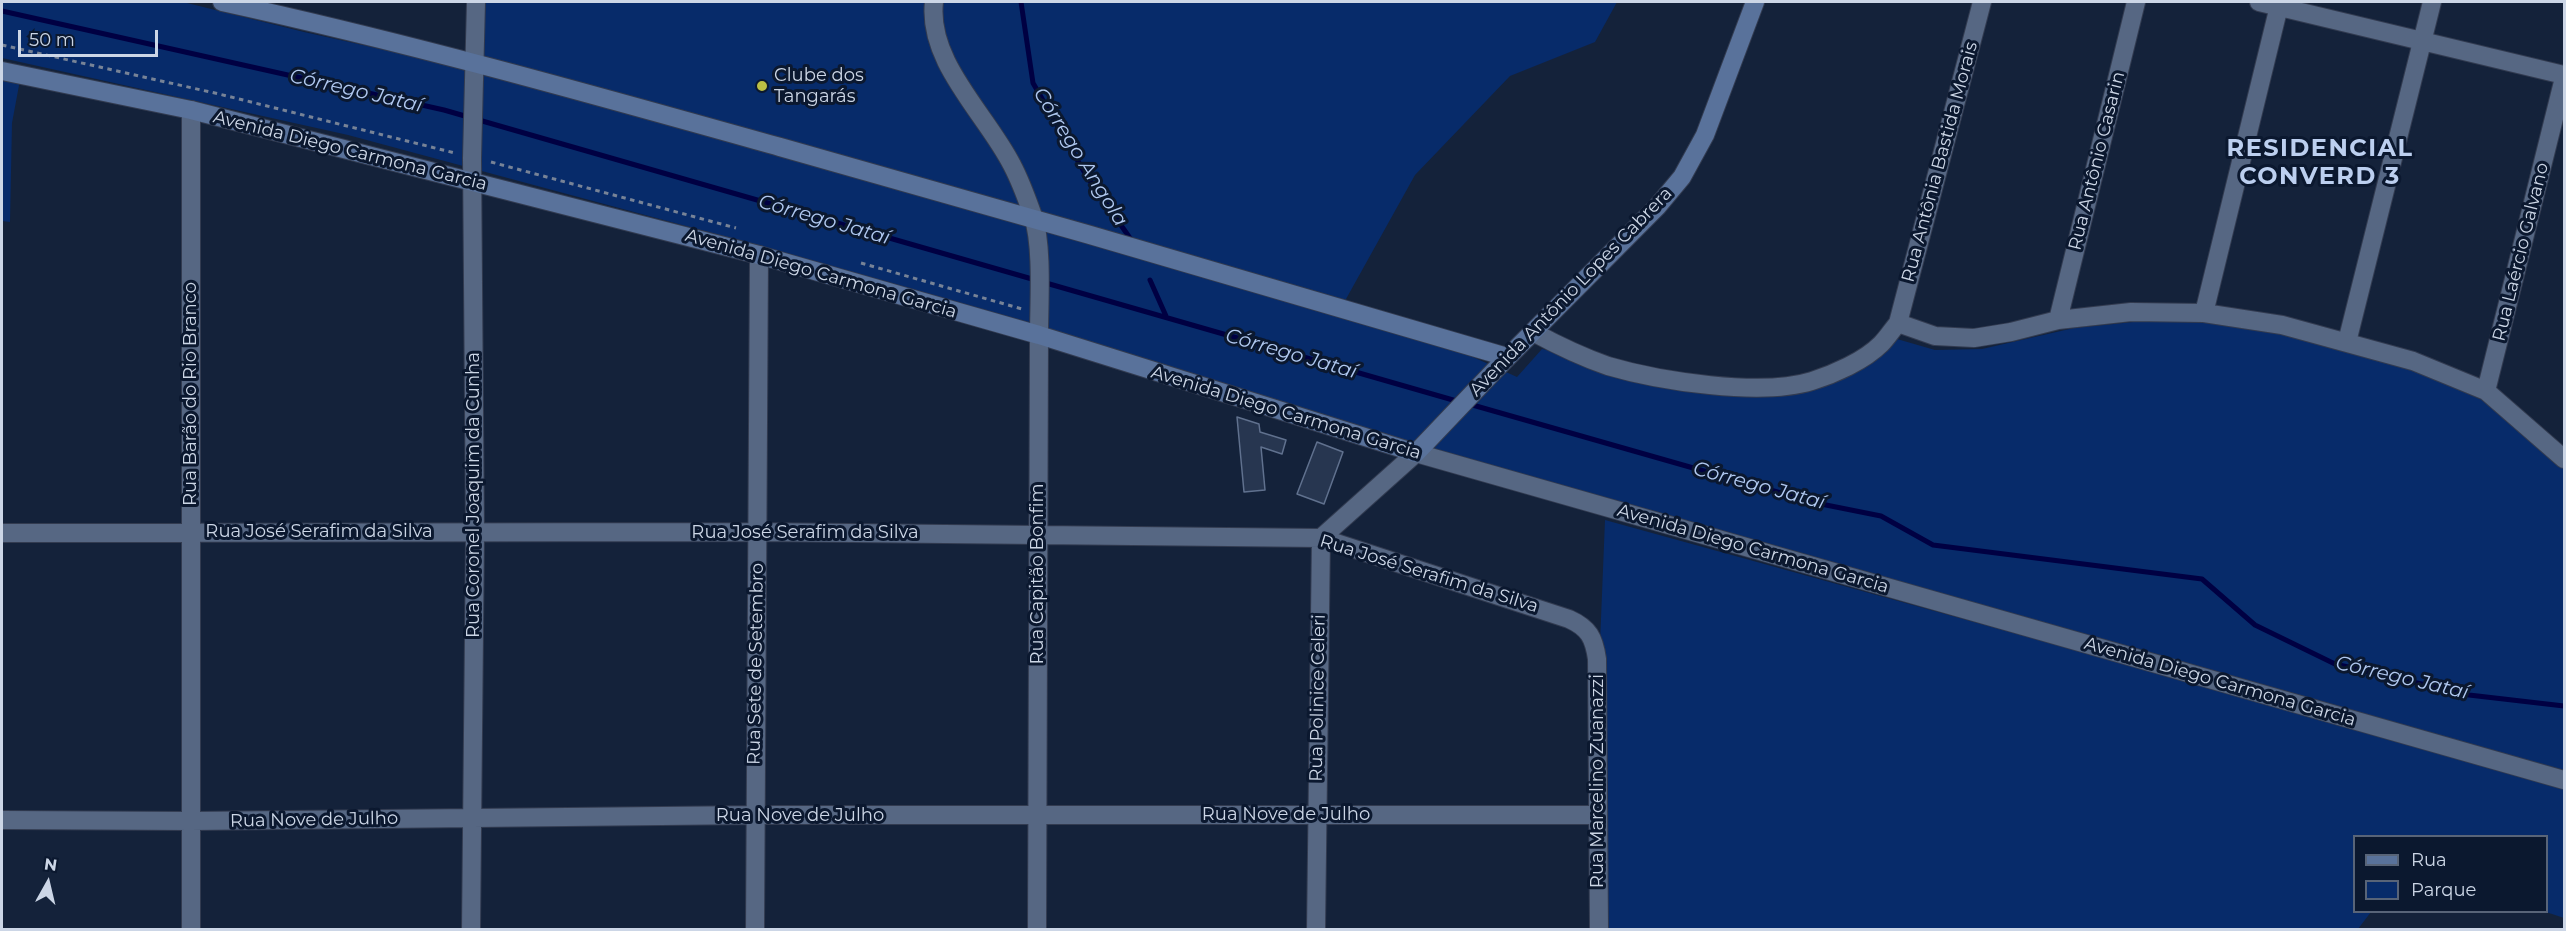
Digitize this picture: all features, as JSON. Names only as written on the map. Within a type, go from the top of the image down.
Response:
[{"type":"main road","points":[[222,2],[344,28],[474,61],[1034,218],[1508,357]]},
{"type":"main road","name":"Avenida Antônio Lopes Cabrera","points":[[1421,448],[1494,370],[1657,207],[1682,177],[1705,135],[1755,2]]},
{"type":"main road","name":"Avenida Diego Carmona Garcia","points":[[2,71],[191,110],[759,255],[1421,448]]},
{"type":"street","name":"Rua Coronel Joaquim da Cunha","points":[[471,930],[475,534],[472,144],[476,2]]},
{"type":"street","name":"Rua Capitão Bonfim","points":[[934,2],[934,26],[942,50],[975,111],[1012,164],[1034,218],[1038,255],[1039,335],[1037,930]]},
{"type":"street","name":"Rua Antônia Bastida Morais","points":[[1898,323],[1982,2]]},
{"type":"street","name":"Rua Antônio Casarin","points":[[2058,320],[2136,2]]},
{"type":"street","points":[[2259,2],[2280,4],[2565,77]]},
{"type":"street","points":[[2346,342],[2432,2]]},
{"type":"street","points":[[2204,313],[2280,4]]},
{"type":"street","name":"Rua Laércio Galvano","points":[[2486,391],[2565,77]]},
{"type":"street","name":"Rua Barão do Rio Branco","points":[[191,110],[191,930]]},
{"type":"street","name":"Rua Sete de Setembro","points":[[755,930],[759,255]]},
{"type":"street","points":[[1533,332],[1570,351],[1609,366],[1712,385],[1761,389],[1811,382],[1850,365],[1880,345],[1898,323],[1935,336],[1974,338],[2011,332],[2058,320],[2131,312],[2204,313],[2282,325],[2413,361],[2486,391],[2565,459]]},
{"type":"street","name":"Avenida Antônio Lopes Cabrera","points":[[1321,538],[1421,448]]},
{"type":"street","name":"Avenida Diego Carmona Garcia","points":[[1421,448],[2565,780]]},
{"type":"street","name":"Rua José Serafim da Silva","points":[[2,533],[757,532],[1321,538],[1569,619],[1581,624],[1591,633]]},
{"type":"street","name":"Rua Polinice Celeri","points":[[1316,930],[1321,538]]},
{"type":"street","name":"Rua Marcelino Zuanazzi","points":[[1591,633],[1597,659],[1599,930]]},
{"type":"street","name":"Rua Nove de Julho","points":[[2,820],[191,821],[755,815],[1598,815]]},
{"type":"green space","points":[[2,2],[183,2],[462,67],[1035,225],[1462,352],[1517,377],[1542,349],[1762,394],[1897,339],[1935,350],[1982,349],[2074,328],[2143,321],[2203,322],[2278,333],[2411,369],[2482,400],[2564,469],[2564,775],[1604,504],[764,247],[348,135],[2,58]]},
{"type":"green space","points":[[476,2],[1617,2],[1595,42],[1510,76],[1415,175],[1341,308],[474,61]]},
{"type":"green space","points":[[2,77],[20,80],[12,123],[10,222],[2,221]]},
{"type":"green space","points":[[1605,520],[2564,785],[2564,918],[2548,913],[2548,835],[2353,835],[2353,913],[2370,913],[2358,929],[1608,929],[1600,643]]},
{"type":"building","points":[[1237,417],[1259,424],[1260,432],[1286,440],[1282,454],[1261,447],[1265,490],[1244,492]]},
{"type":"building","points":[[1317,442],[1343,452],[1324,504],[1297,494]]},
{"type":"waterway","name":"Córrego Angola","points":[[1021,2],[1033,83],[1086,175],[1132,241]]},
{"type":"waterway","name":"Córrego Jataí","points":[[2,11],[444,110],[1460,402]]},
{"type":"waterway","name":"Córrego Angola","points":[[1150,280],[1166,316]]},
{"type":"waterway","name":"Córrego Jataí","points":[[1469,404],[1816,503],[1881,516],[1933,545],[2202,579],[2255,625],[2335,664],[2469,695],[2564,706]]},
{"type":"place","name":"Clube dos Tangarás","points":[[762,86]]},
{"type":"district","name":"RESIDENCIAL CONVERD 3","points":[[2320,163]]}]
